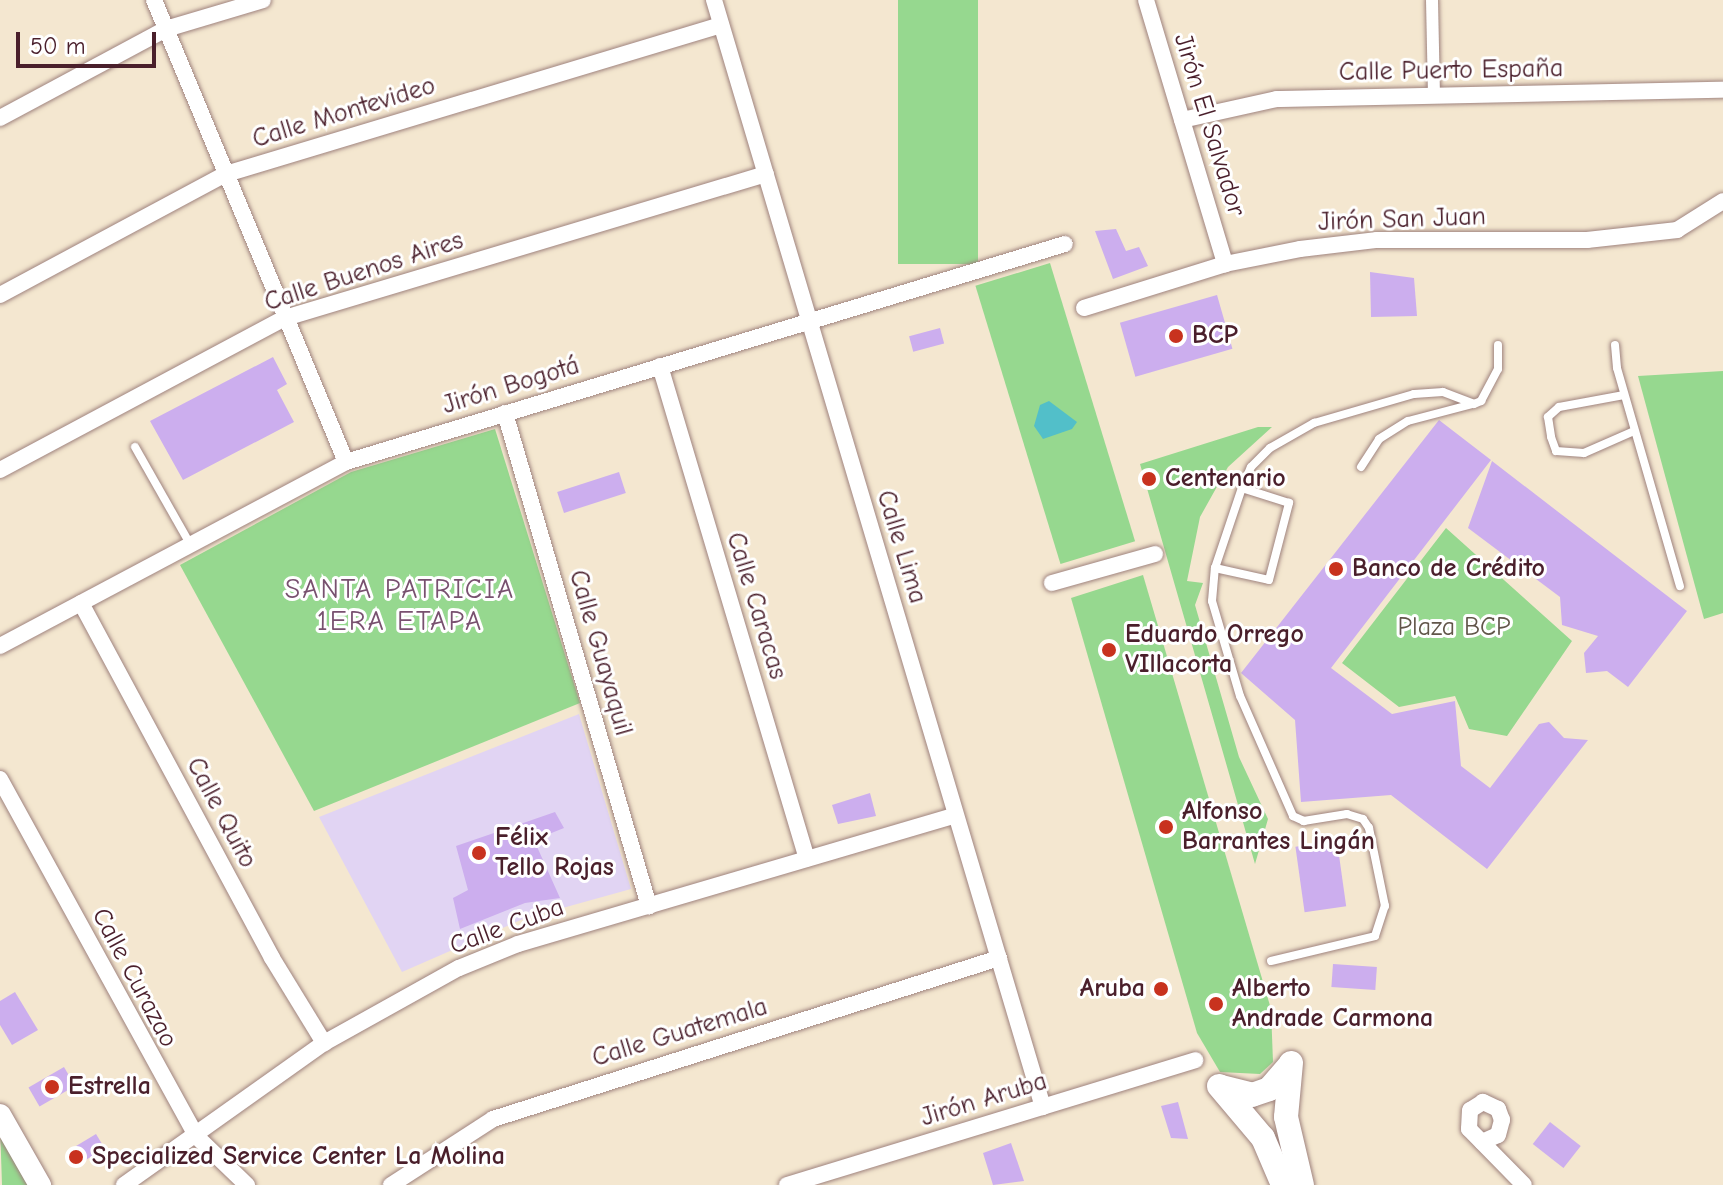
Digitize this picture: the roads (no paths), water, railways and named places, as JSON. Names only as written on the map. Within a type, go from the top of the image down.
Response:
[{"type":"main road","points":[[1283,1185],[1263,1138],[1219,1086],[1252,1095],[1269,1089],[1291,1063],[1286,1117],[1302,1185]]},
{"type":"main road","points":[[0,1115],[40,1185]]},
{"type":"street","points":[[154,0],[346,462]]},
{"type":"street","points":[[0,118],[166,29],[263,0]]},
{"type":"street","name":"Calle Lima","points":[[714,0],[954,816],[1043,1107]]},
{"type":"street","name":"Jirón El Salvador","points":[[1146,0],[1225,264]]},
{"type":"street","points":[[1432,0],[1434,96]]},
{"type":"street","name":"Calle Montevideo","points":[[0,295],[226,174],[721,25]]},
{"type":"street","name":"Calle Puerto España","points":[[1182,120],[1277,99],[1723,90]]},
{"type":"street","name":"Calle Buenos Aires","points":[[0,470],[285,318],[766,174]]},
{"type":"street","name":"Jirón San Juan","points":[[1084,308],[1225,264],[1377,240],[1587,240],[1677,230],[1723,201]]},
{"type":"street","name":"Jirón Bogotá","points":[[0,646],[346,462],[1065,244]]},
{"type":"street","name":"Calle Caracas","points":[[660,366],[807,859]]},
{"type":"street","name":"Calle Guayaquil","points":[[505,413],[649,906]]},
{"type":"street","points":[[1052,583],[1155,554]]},
{"type":"street","name":"Calle Quito","points":[[81,603],[272,958],[324,1043]]},
{"type":"street","name":"Calle Curazao","points":[[0,779],[196,1136],[247,1185]]},
{"type":"street","name":"Calle Cuba","points":[[124,1185],[324,1043],[405,994],[488,956],[954,816]]},
{"type":"street","name":"Calle Guatemala","points":[[391,1185],[493,1119],[999,958]]},
{"type":"street","name":"Jirón Aruba","points":[[787,1185],[1195,1060]]},
{"type":"street","points":[[1482,1142],[1524,1185]]},
{"type":"lane","points":[[1361,467],[1379,439],[1408,421],[1474,404],[1491,389],[1498,345]]},
{"type":"lane","points":[[1615,345],[1624,395],[1680,586]]},
{"type":"lane","points":[[1271,961],[1375,936],[1385,906],[1363,819],[1347,814],[1304,821],[1293,816],[1240,696],[1212,601],[1215,568],[1242,488],[1251,467],[1270,448],[1314,423],[1414,394],[1443,392],[1474,404]]},
{"type":"lane","points":[[1624,395],[1559,407],[1548,417],[1551,437],[1556,451],[1584,453],[1634,431]]},
{"type":"lane","points":[[135,447],[190,544]]},
{"type":"lane","points":[[1215,568],[1269,580],[1289,503],[1242,488]]},
{"type":"water","points":[[1049,401],[1077,422],[1072,429],[1043,439],[1034,426],[1040,405]]},
{"type":"place","name":"BCP","points":[[1176,336]]},
{"type":"place","name":"Centenario","points":[[1149,479]]},
{"type":"place","name":"Banco de Crédito","points":[[1336,569]]},
{"type":"place","name":"Eduardo Orrego VIllacorta","points":[[1109,650]]},
{"type":"place","name":"Alfonso Barrantes Lingán","points":[[1166,827]]},
{"type":"place","name":"Félix Tello Rojas","points":[[479,853]]},
{"type":"place","name":"Aruba","points":[[1161,989]]},
{"type":"place","name":"Alberto Andrade Carmona","points":[[1216,1004]]},
{"type":"place","name":"Estrella","points":[[52,1087]]},
{"type":"place","name":"Specialized Service Center La Molina","points":[[76,1157]]},
{"type":"district","name":"SANTA PATRICIA 1ERA ETAPA","points":[[400,605]]},
{"type":"park label","name":"Plaza BCP","points":[[1454,628]]}]
